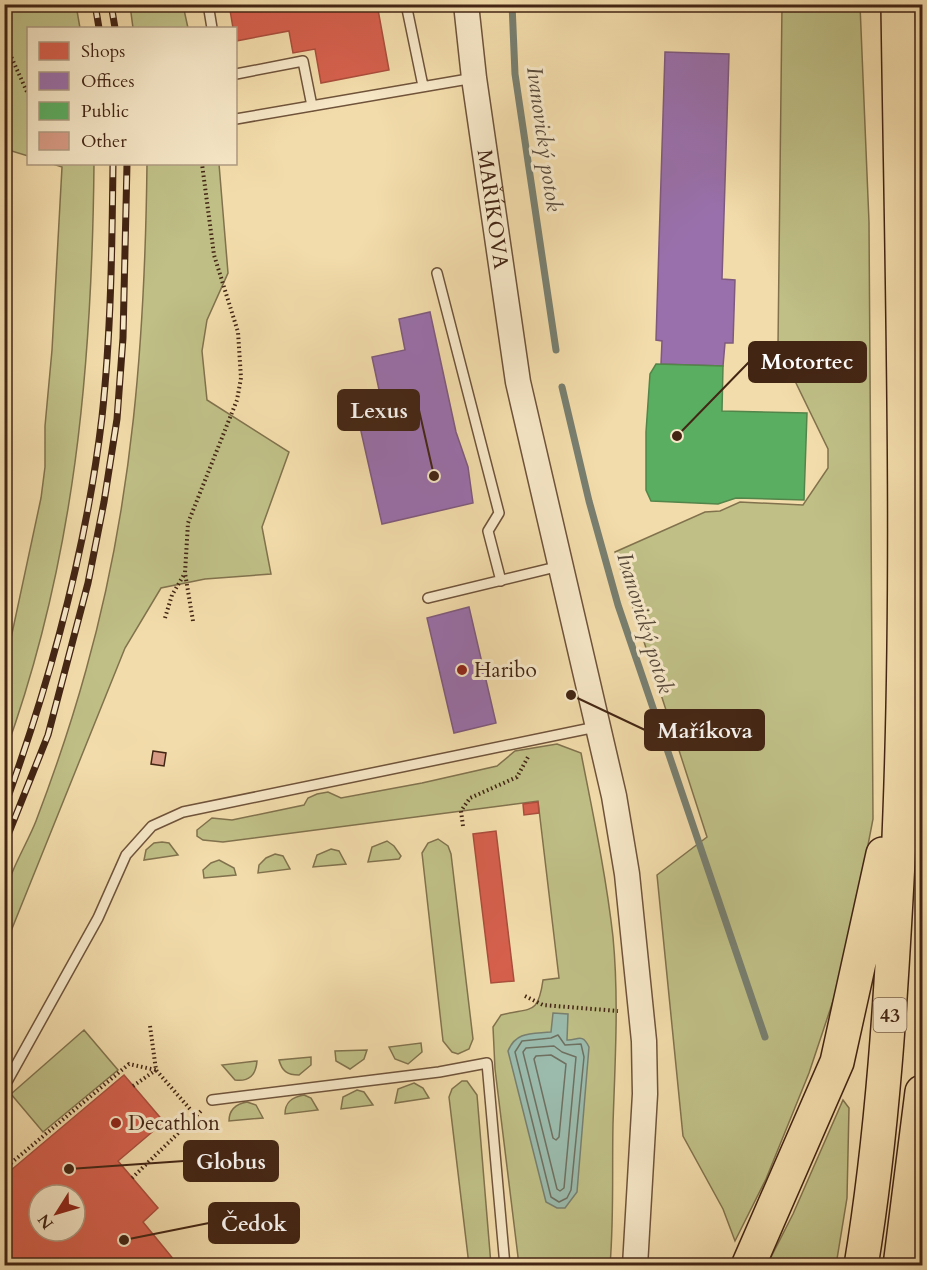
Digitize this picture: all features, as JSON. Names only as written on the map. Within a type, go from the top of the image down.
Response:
[{"type":"highway","name":"43","points":[[861,1266],[891,1008],[902,764],[905,578],[898,4]]},
{"type":"highway","points":[[748,1266],[837,1062],[902,764]]},
{"type":"highway","points":[[900,1266],[922,1092]]},
{"type":"street","name":"MAŘÍKOVA","points":[[466,4],[474,78],[518,381],[614,796],[627,874],[644,1041],[645,1105],[635,1266]]},
{"type":"lane","points":[[208,4],[212,27]]},
{"type":"lane","points":[[406,4],[423,86]]},
{"type":"lane","points":[[237,74],[303,61],[312,106]]},
{"type":"lane","points":[[237,119],[474,78]]},
{"type":"lane","points":[[437,273],[499,513],[488,531],[501,581]]},
{"type":"lane","points":[[428,598],[561,566]]},
{"type":"lane","points":[[4,1087],[98,918],[126,855],[152,826],[183,812],[598,726]]},
{"type":"lane","points":[[212,1100],[438,1072],[487,1063],[505,1266]]},
{"type":"path","points":[[4,41],[27,92]]},
{"type":"path","points":[[193,621],[185,573],[188,523],[237,400],[241,378],[238,332],[214,255],[202,165]]},
{"type":"path","points":[[165,618],[172,596],[185,573]]},
{"type":"path","points":[[463,826],[461,811],[471,798],[517,777],[539,738]]},
{"type":"path","points":[[525,996],[543,1005],[621,1011]]},
{"type":"path","points":[[150,1026],[156,1070],[196,1116]]},
{"type":"path","points":[[4,1169],[129,1064],[156,1070]]},
{"type":"path","points":[[133,1086],[156,1070]]},
{"type":"path","points":[[132,1178],[212,1100]]},
{"type":"green space","points":[[4,5],[76,5],[80,27],[27,27],[27,156],[5,149]]},
{"type":"green space","points":[[130,5],[183,5],[188,27],[133,27]]},
{"type":"green space","points":[[782,5],[860,5],[869,222],[873,819],[845,965],[809,1073],[766,1179],[735,1241],[723,1209],[683,1136],[657,875],[707,837],[615,552],[705,512],[720,511],[740,502],[803,505],[828,468],[828,449],[778,346]]},
{"type":"green space","points":[[56,165],[94,165],[89,315],[83,389],[75,462],[48,608],[29,681],[5,753],[5,666],[41,498],[45,467],[45,426],[52,350],[62,167]]},
{"type":"green space","points":[[147,165],[219,165],[228,273],[207,320],[202,351],[207,400],[289,452],[262,527],[271,574],[205,579],[161,588],[125,648],[5,946],[3,908],[7,887],[36,821],[69,727],[102,607],[115,545],[133,419],[146,228]]},
{"type":"green space","points":[[557,744],[581,753],[603,868],[613,937],[616,1031],[610,1265],[519,1265],[495,1069],[493,1027],[501,1015],[526,1010],[535,1005],[539,1000],[543,980],[559,978],[538,801],[223,842],[203,840],[197,836],[197,830],[212,818],[232,820],[304,805],[308,798],[328,792],[341,798],[422,783],[497,766],[515,751]]},
{"type":"green space","points":[[438,839],[448,846],[451,854],[473,1039],[469,1049],[458,1054],[452,1052],[443,1041],[422,853],[428,843]]},
{"type":"green space","points":[[387,841],[401,856],[399,859],[368,862],[372,847]]},
{"type":"green space","points":[[154,843],[169,843],[178,855],[144,860],[146,850]]},
{"type":"green space","points":[[331,849],[339,851],[346,864],[313,867],[317,855]]},
{"type":"green space","points":[[275,854],[283,856],[290,869],[258,873],[259,865],[266,858]]},
{"type":"green space","points":[[219,860],[234,868],[236,875],[204,878],[203,870]]},
{"type":"green space","points":[[84,1030],[118,1070],[43,1132],[11,1094]]},
{"type":"green space","points":[[421,1043],[422,1052],[408,1064],[395,1059],[389,1047]]},
{"type":"green space","points":[[367,1050],[364,1059],[350,1069],[336,1061],[335,1051]]},
{"type":"green space","points":[[311,1057],[311,1065],[299,1075],[286,1072],[279,1060]]},
{"type":"green space","points":[[257,1061],[253,1074],[244,1080],[235,1080],[222,1065]]},
{"type":"green space","points":[[462,1081],[467,1081],[477,1095],[491,1265],[469,1265],[449,1097],[452,1089]]},
{"type":"green space","points":[[414,1083],[423,1088],[429,1098],[395,1103],[398,1089]]},
{"type":"green space","points":[[357,1090],[364,1092],[373,1105],[341,1109],[343,1097]]},
{"type":"green space","points":[[304,1095],[311,1098],[318,1110],[285,1114],[286,1106],[290,1101]]},
{"type":"green space","points":[[843,1100],[849,1108],[847,1198],[836,1265],[767,1265],[793,1214]]},
{"type":"green space","points":[[247,1102],[256,1105],[263,1118],[229,1121],[230,1113],[234,1108]]},
{"type":"water","points":[[553,1013],[568,1014],[567,1040],[582,1038],[589,1047],[577,1192],[565,1208],[557,1208],[546,1202],[508,1051],[515,1040],[520,1037],[551,1032]]},
{"type":"building: Shops","points":[[229,4],[377,4],[389,70],[321,83],[315,49],[293,53],[289,31],[237,41],[237,27],[233,27]]},
{"type":"building: Shops","points":[[538,802],[539,813],[524,815],[523,804]]},
{"type":"building: Shops","points":[[496,831],[514,981],[491,983],[473,834]]},
{"type":"building: Shops","points":[[124,1075],[164,1122],[118,1161],[158,1208],[143,1222],[179,1266],[4,1266],[4,1176]]},
{"type":"building: Offices","points":[[665,52],[729,54],[722,279],[735,280],[733,343],[725,343],[723,366],[661,364],[662,341],[656,340]]},
{"type":"building: Offices","points":[[430,312],[456,432],[468,467],[473,503],[382,524],[358,418],[384,413],[372,357],[405,350],[399,319]]},
{"type":"building: Offices","name":"Haribo","points":[[469,607],[496,723],[454,733],[427,618]]},
{"type":"building: Public","points":[[656,364],[723,366],[722,411],[807,413],[804,500],[736,498],[718,504],[651,501],[646,490],[646,432],[650,374]]},
{"type":"building: Other","points":[[153,751],[166,753],[164,766],[151,764]]},
{"type":"waterway","name":"Ivanovický potok","points":[[512,4],[515,74],[556,350]]},
{"type":"waterway","name":"Ivanovický potok","points":[[562,387],[589,501],[618,605],[765,1037]]},
{"type":"railway","points":[[95,4],[99,27]]},
{"type":"railway","points":[[111,4],[115,27]]},
{"type":"railway","points":[[4,808],[51,665],[76,567],[95,467],[107,354],[113,165]]},
{"type":"railway","points":[[4,845],[48,735],[88,583],[104,502],[117,419],[123,338],[127,165]]},
{"type":"place","name":"Motortec","points":[[677,436]]},
{"type":"place","name":"Lexus","points":[[434,476]]},
{"type":"place","name":"Haribo","points":[[462,670]]},
{"type":"place","name":"Maříkova","points":[[571,695]]},
{"type":"place","name":"Decathlon","points":[[116,1123]]},
{"type":"place","name":"Globus","points":[[69,1169]]},
{"type":"place","name":"Čedok","points":[[124,1240]]}]
